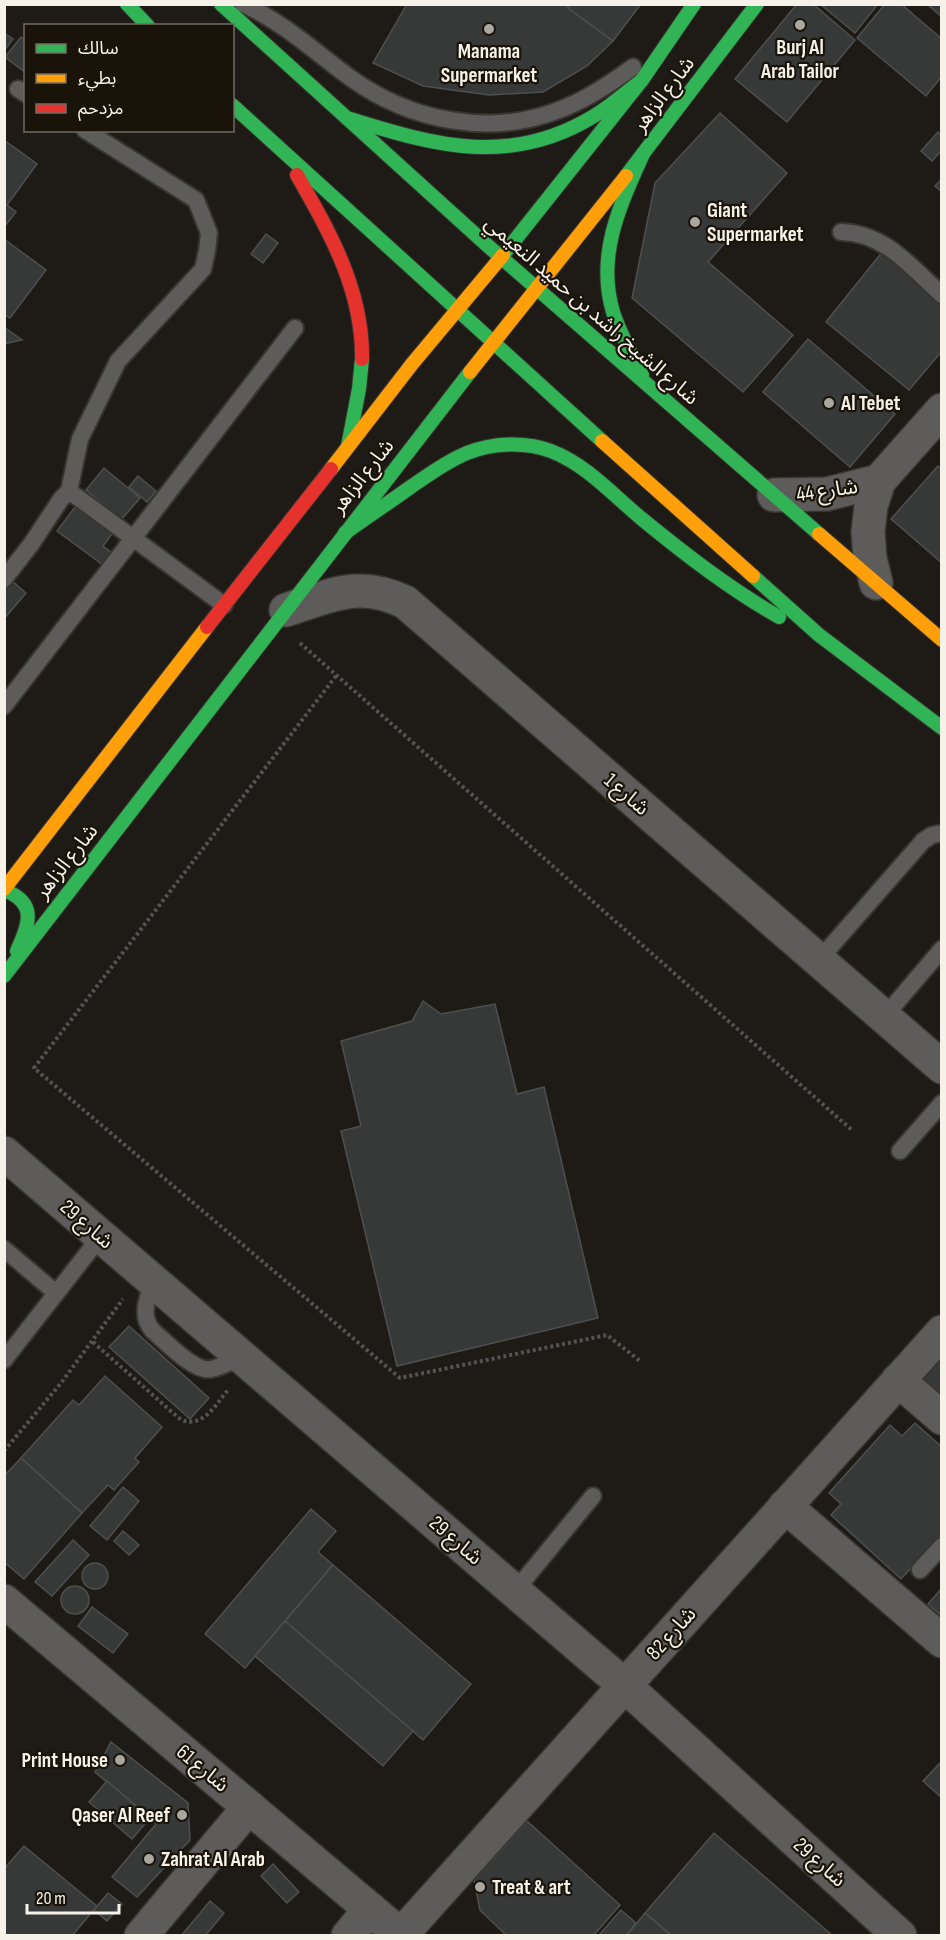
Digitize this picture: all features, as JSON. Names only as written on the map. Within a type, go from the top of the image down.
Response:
[{"type":"main road","points":[[127,4],[146,24]]},
{"type":"main road","name":"شارع الشيخ راشد بن حميد النعيمي","points":[[221,4],[340,115],[537,290],[942,640]]},
{"type":"main road","name":"شارع الزاهر","points":[[4,890],[348,446],[642,80],[694,4]]},
{"type":"main road","name":"شارع الزاهر","points":[[7,972],[461,383],[644,154],[757,4]]},
{"type":"main road","points":[[340,115],[434,143],[467,147],[496,147],[542,139],[565,130],[593,116],[642,80]]},
{"type":"main road","points":[[234,107],[494,344],[819,634],[942,728]]},
{"type":"main road","points":[[284,150],[340,252],[353,284],[360,318],[362,356],[348,446]]},
{"type":"main road","points":[[644,154],[614,219],[609,239],[606,271],[613,312],[649,387]]},
{"type":"main road","points":[[345,533],[455,458],[474,450],[497,445],[520,445],[550,451],[579,466],[718,580],[758,606],[819,634]]},
{"type":"main road","points":[[4,890],[14,892],[22,899],[29,918],[27,928],[7,972]]},
{"type":"street","name":"شارع 44","points":[[876,583],[870,558],[868,532],[871,506],[879,481],[942,410]]},
{"type":"street","name":"شارع 44","points":[[774,495],[827,494],[879,481]]},
{"type":"street","name":"شارع 1","points":[[282,616],[350,591],[368,590],[387,593],[405,602],[942,1067]]},
{"type":"street","name":"شارع 29","points":[[4,1153],[624,1685],[900,1935]]},
{"type":"street","name":"شارع 82","points":[[401,1935],[942,1332]]},
{"type":"street","points":[[898,1380],[942,1418]]},
{"type":"street","points":[[785,1506],[942,1641]]},
{"type":"street","name":"شارع 61","points":[[4,1601],[401,1935]]},
{"type":"street","points":[[141,1935],[249,1807]]},
{"type":"street","points":[[348,1935],[370,1909]]},
{"type":"lane","points":[[243,4],[281,24],[377,96],[405,109],[435,118],[465,123],[496,123],[527,119],[558,111],[587,98],[638,63],[682,21]]},
{"type":"lane","points":[[4,579],[69,491],[80,439],[118,360],[202,268],[207,251],[209,233],[196,200],[88,132]]},
{"type":"lane","points":[[841,232],[867,235],[886,246],[942,294]]},
{"type":"lane","points":[[4,706],[295,328]]},
{"type":"lane","points":[[69,491],[224,605]]},
{"type":"lane","points":[[818,961],[924,841],[932,835],[942,833]]},
{"type":"lane","points":[[884,1017],[942,949]]},
{"type":"lane","points":[[900,1151],[942,1103]]},
{"type":"lane","points":[[4,1360],[101,1236]]},
{"type":"lane","points":[[4,1250],[56,1293]]},
{"type":"lane","points":[[515,1591],[593,1496]]},
{"type":"lane","points":[[920,1570],[942,1546]]},
{"type":"path","points":[[282,616],[336,676],[853,1131]]},
{"type":"path","points":[[336,676],[34,1068],[400,1378],[608,1335],[640,1361]]},
{"type":"path","points":[[4,1451],[147,1276]]},
{"type":"path","points":[[93,1342],[181,1420],[188,1422],[203,1419],[247,1361]]},
{"type":"building","points":[[407,4],[563,4],[613,41],[587,66],[543,92],[489,95],[423,86],[373,63]]},
{"type":"building","points":[[571,4],[641,4],[613,41],[568,8]]},
{"type":"building","points":[[797,4],[813,4],[855,40],[787,122],[735,79]]},
{"type":"building","points":[[820,4],[878,4],[855,33]]},
{"type":"building","points":[[885,4],[901,4],[942,39],[942,76],[926,96],[857,38]]},
{"type":"building","points":[[927,4],[942,4],[942,17]]},
{"type":"building","points":[[4,33],[13,39],[4,51]]},
{"type":"building","points":[[21,37],[24,39],[24,71],[5,57]]},
{"type":"building","name":"Giant Supermarket","points":[[720,113],[787,173],[708,262],[793,335],[743,392],[632,298],[655,183]]},
{"type":"building","points":[[938,132],[942,136],[942,150],[932,161],[921,151]]},
{"type":"building","points":[[4,140],[37,164],[7,205],[16,212],[4,227]]},
{"type":"building","points":[[942,179],[942,192],[935,186]]},
{"type":"building","points":[[266,234],[278,243],[263,263],[251,254]]},
{"type":"building","points":[[4,239],[46,270],[10,318],[4,314]]},
{"type":"building","points":[[883,251],[942,304],[942,351],[909,390],[826,322]]},
{"type":"building","points":[[4,327],[22,340],[4,344]]},
{"type":"building","name":"Al Tebet","points":[[808,339],[895,414],[850,467],[763,392]]},
{"type":"building","points":[[938,466],[942,469],[942,563],[891,519]]},
{"type":"building","points":[[104,468],[140,498],[121,520],[86,490]]},
{"type":"building","points":[[138,476],[156,491],[147,502],[129,487]]},
{"type":"building","points":[[75,507],[112,534],[103,546],[112,553],[103,565],[57,531]]},
{"type":"building","points":[[11,580],[26,593],[4,619],[4,588]]},
{"type":"building","points":[[423,1001],[441,1014],[495,1004],[517,1094],[544,1087],[598,1318],[397,1366],[341,1131],[361,1126],[341,1041],[412,1021]]},
{"type":"building","points":[[129,1326],[209,1398],[190,1419],[109,1347]]},
{"type":"building","points":[[942,1357],[942,1415],[913,1389]]},
{"type":"building","points":[[105,1376],[162,1427],[135,1458],[139,1462],[114,1490],[108,1485],[82,1513],[21,1458],[73,1400],[79,1405]]},
{"type":"building","points":[[915,1423],[942,1447],[942,1534],[901,1579],[831,1515],[841,1504],[829,1493],[890,1425],[902,1436]]},
{"type":"building","points":[[21,1458],[82,1513],[24,1579],[4,1562],[4,1476]]},
{"type":"building","points":[[123,1487],[139,1501],[107,1540],[90,1526]]},
{"type":"building","points":[[311,1509],[336,1531],[318,1552],[333,1565],[245,1668],[205,1634]]},
{"type":"building","points":[[123,1531],[139,1545],[129,1555],[114,1541]]},
{"type":"building","points":[[73,1540],[89,1555],[52,1596],[35,1582]]},
{"type":"building","points":[[95,1563],[104,1567],[108,1576],[104,1585],[95,1589],[86,1585],[82,1576],[86,1567]]},
{"type":"building","points":[[333,1565],[471,1684],[423,1740],[285,1621]]},
{"type":"building","points":[[75,1586],[85,1590],[89,1600],[85,1610],[75,1614],[65,1610],[61,1600],[65,1590]]},
{"type":"building","points":[[942,1588],[942,1616],[928,1604]]},
{"type":"building","points":[[92,1607],[128,1634],[113,1653],[78,1626]]},
{"type":"building","points":[[285,1621],[413,1731],[383,1766],[255,1656]]},
{"type":"building","points":[[111,1742],[188,1803],[190,1840],[137,1897],[112,1877],[156,1824],[95,1772]]},
{"type":"building","points":[[942,1761],[942,1798],[923,1781]]},
{"type":"building","points":[[107,1781],[150,1818],[132,1839],[89,1802]]},
{"type":"building","points":[[527,1821],[620,1905],[593,1936],[507,1936],[480,1910],[474,1880]]},
{"type":"building","points":[[714,1833],[833,1936],[672,1936],[645,1913]]},
{"type":"building","points":[[24,1846],[97,1906],[72,1936],[4,1936],[4,1869]]},
{"type":"building","points":[[273,1864],[299,1892],[287,1903],[261,1876]]},
{"type":"building","points":[[108,1893],[122,1904],[107,1921],[94,1910]]},
{"type":"building","points":[[210,1901],[224,1913],[205,1936],[181,1936]]},
{"type":"building","points":[[621,1910],[636,1923],[626,1936],[602,1936],[600,1934]]},
{"type":"building","points":[[645,1913],[672,1936],[626,1936]]},
{"type":"traffic: fast","points":[[127,4],[146,24]]},
{"type":"traffic: fast","points":[[221,4],[488,246],[819,534]]},
{"type":"traffic: fast","points":[[503,255],[642,80],[694,4]]},
{"type":"traffic: fast","points":[[626,176],[757,4]]},
{"type":"traffic: fast","points":[[350,119],[413,137],[473,147],[533,142],[563,132],[594,116],[642,80]]},
{"type":"traffic: fast","points":[[234,107],[602,441]]},
{"type":"traffic: fast","points":[[642,375],[613,312],[608,291],[607,270],[609,250],[619,211],[643,154]]},
{"type":"traffic: fast","points":[[348,446],[359,389],[362,359]]},
{"type":"traffic: fast","points":[[4,976],[470,372]]},
{"type":"traffic: fast","points":[[345,533],[432,472],[460,456],[498,445],[541,448],[576,464],[692,558],[743,595],[779,617]]},
{"type":"traffic: fast","points":[[753,576],[819,635],[942,728]]},
{"type":"traffic: fast","points":[[4,890],[22,901],[28,915],[25,932],[17,951]]},
{"type":"traffic: slow","points":[[470,372],[626,176]]},
{"type":"traffic: slow","points":[[331,469],[412,364],[503,255]]},
{"type":"traffic: slow","points":[[602,441],[753,576]]},
{"type":"traffic: slow","points":[[819,534],[942,640]]},
{"type":"traffic: slow","points":[[4,889],[207,627]]},
{"type":"traffic: jam","points":[[297,175],[332,241],[351,286],[361,334],[362,359]]},
{"type":"traffic: jam","points":[[207,627],[331,469]]},
{"type":"place","name":"Burj Al Arab Tailor","points":[[800,25]]},
{"type":"place","name":"Manama Supermarket","points":[[489,29]]},
{"type":"place","name":"Giant Supermarket","points":[[695,222]]},
{"type":"place","name":"Al Tebet","points":[[829,403]]},
{"type":"place","name":"Print House","points":[[120,1760]]},
{"type":"place","name":"Qaser Al Reef","points":[[182,1815]]},
{"type":"place","name":"Zahrat Al Arab","points":[[149,1859]]},
{"type":"place","name":"Treat & art","points":[[480,1887]]}]
